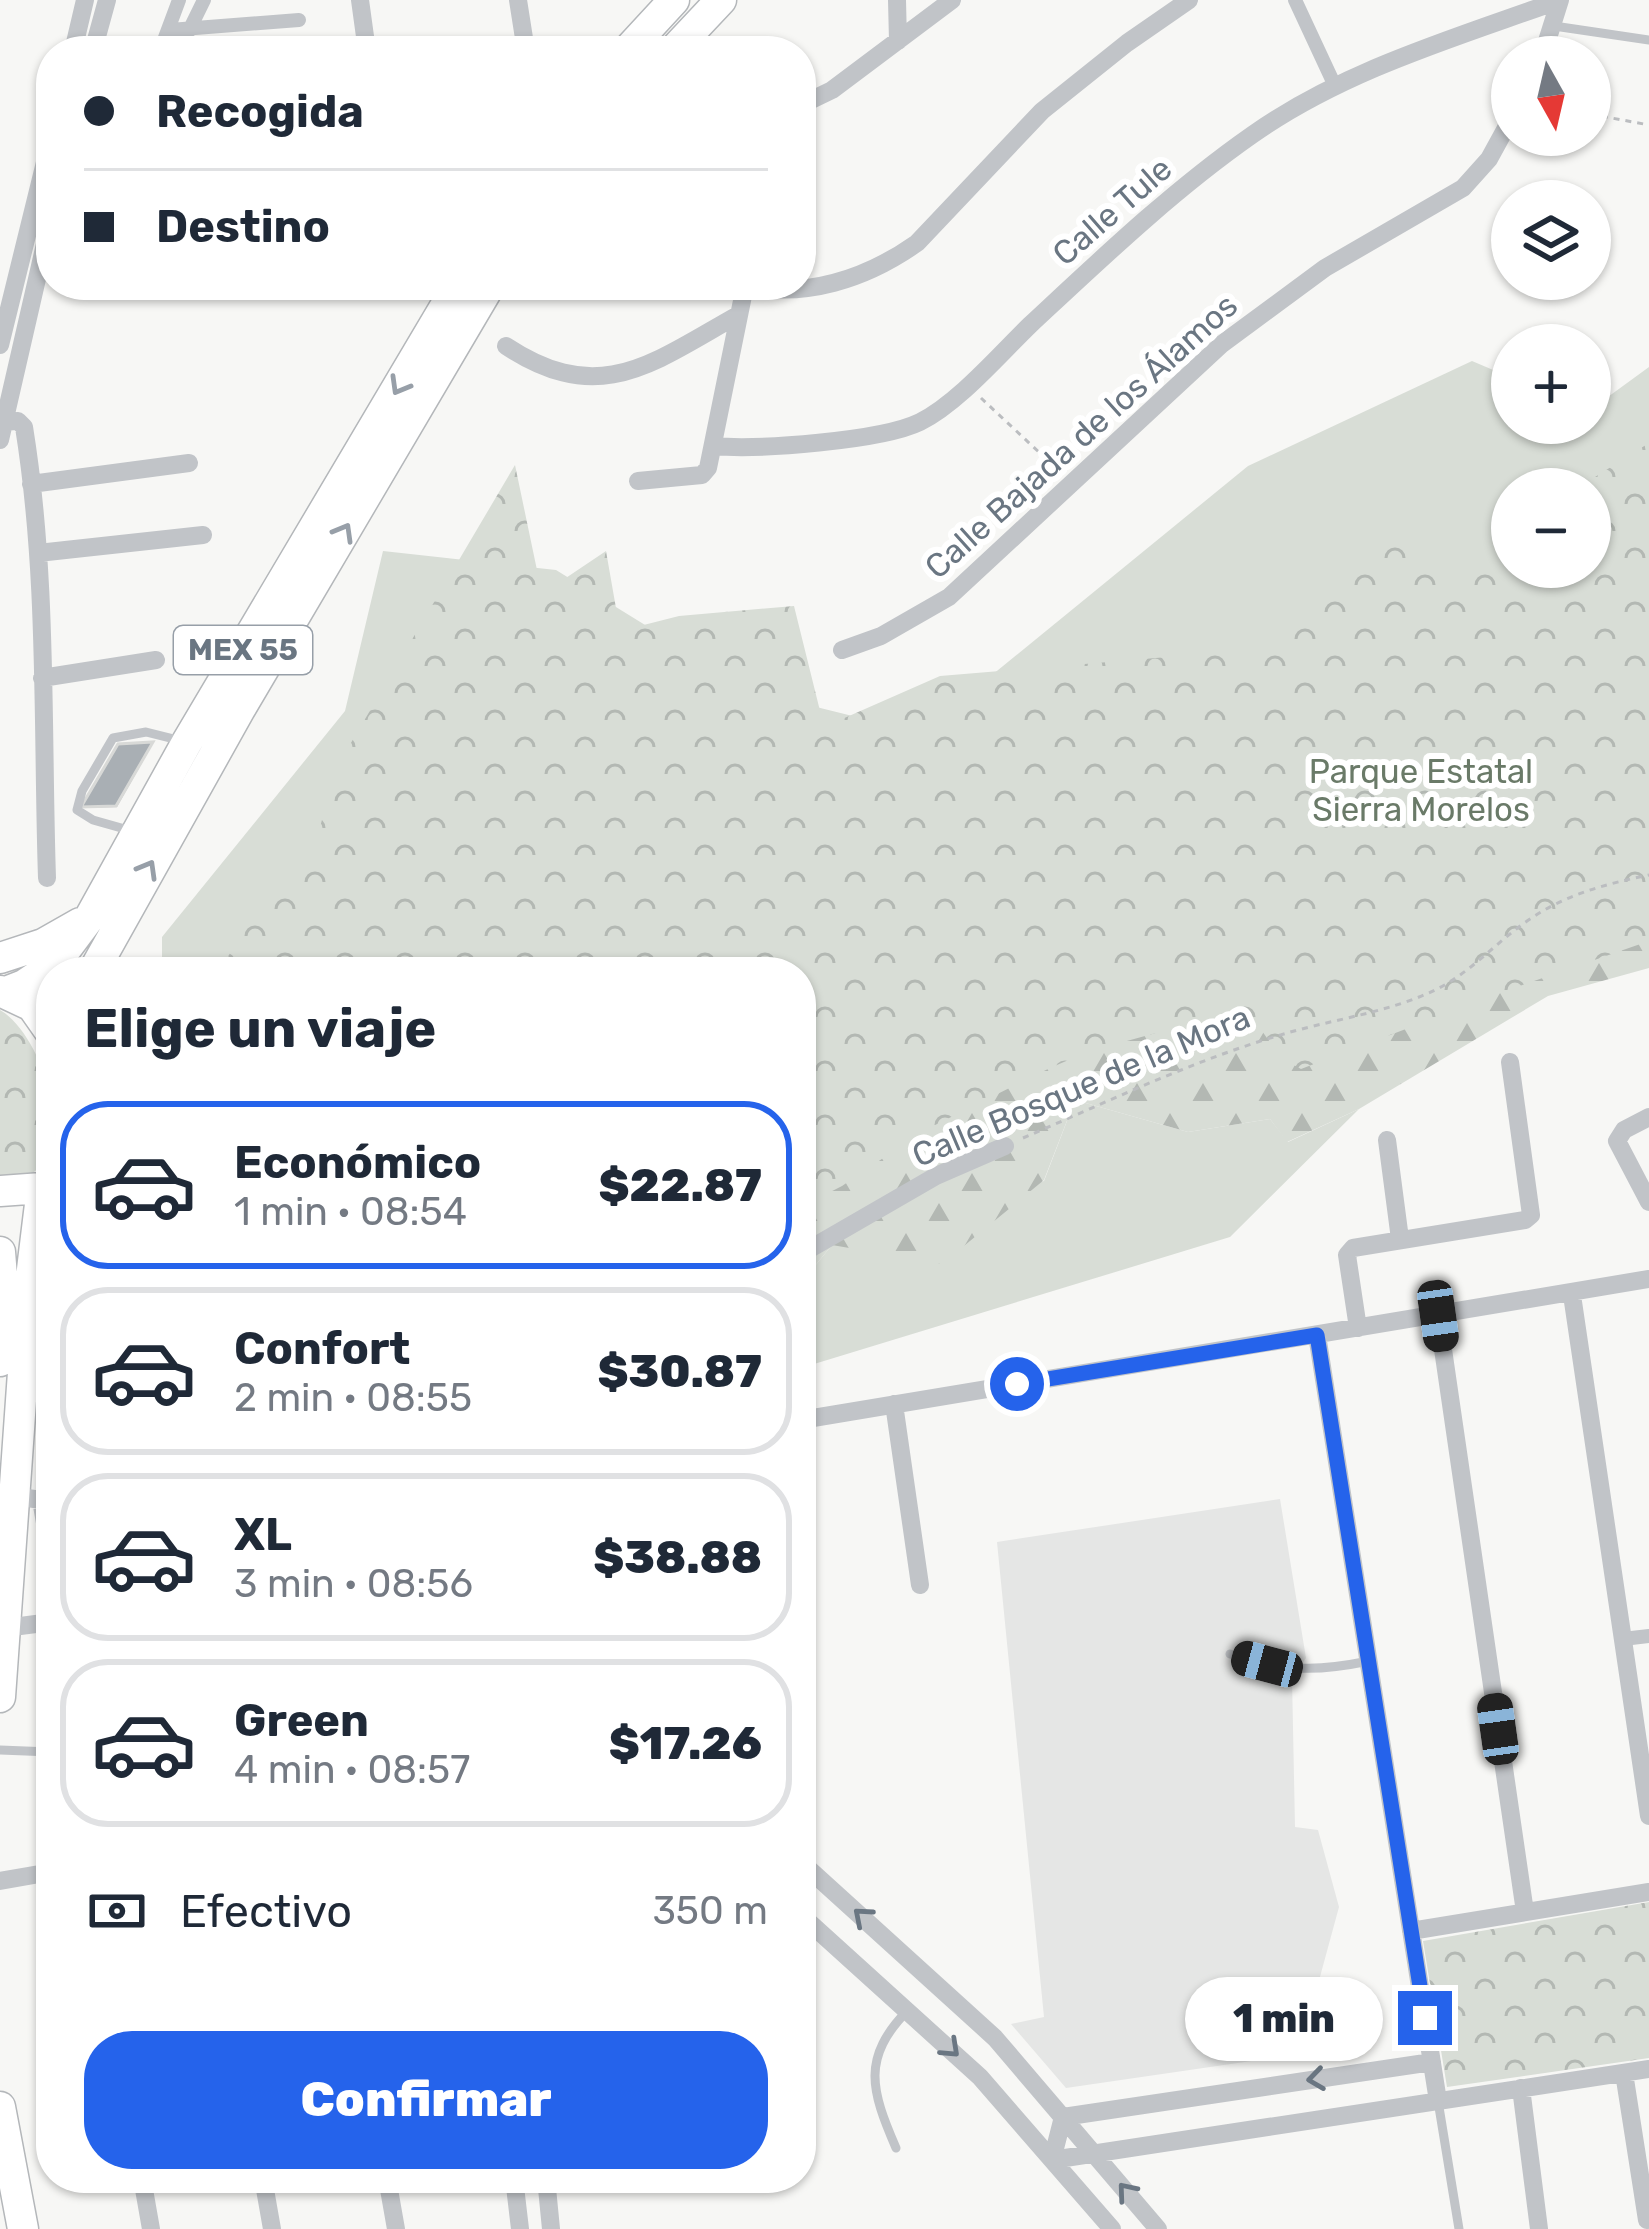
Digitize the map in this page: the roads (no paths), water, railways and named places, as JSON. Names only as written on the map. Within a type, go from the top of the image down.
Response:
[{"type":"highway","points":[[641,36],[674,0]]},
{"type":"highway","points":[[687,36],[722,0]]},
{"type":"highway","name":"MEX 55","points":[[59,957],[90,917],[187,742],[449,300]]},
{"type":"highway","name":"MEX 55","points":[[101,957],[240,709],[481,300]]},
{"type":"highway","points":[[0,958],[43,944],[90,917]]},
{"type":"highway","name":"MEX 55","points":[[3,991],[36,977]]},
{"type":"highway","points":[[3,991],[36,1012]]},
{"type":"highway","points":[[0,1191],[36,1186]]},
{"type":"highway","points":[[0,1697],[28,1302],[36,1250]]},
{"type":"highway","points":[[0,1361],[1,1268]]},
{"type":"highway","points":[[0,2107],[23,2229]]},
{"type":"street","points":[[77,36],[85,0]]},
{"type":"street","points":[[97,36],[106,0]]},
{"type":"street","points":[[167,36],[179,0]]},
{"type":"street","points":[[187,36],[204,0]]},
{"type":"street","points":[[360,0],[365,36]]},
{"type":"street","points":[[518,0],[524,36]]},
{"type":"street","points":[[897,0],[898,40]]},
{"type":"street","points":[[816,98],[952,0]]},
{"type":"street","points":[[816,286],[867,273],[916,243],[1042,111],[1189,0]]},
{"type":"street","points":[[1295,0],[1335,86]]},
{"type":"street","points":[[1550,36],[1560,0]]},
{"type":"street","name":"Calle Tule","points":[[713,446],[778,447],[905,428],[934,413],[1113,248],[1213,163],[1271,122],[1390,61],[1560,0]]},
{"type":"street","points":[[170,30],[299,20]]},
{"type":"street","name":"Calle Bajada de los Álamos","points":[[842,650],[881,636],[949,597],[1222,344],[1325,268],[1463,188],[1491,155]]},
{"type":"street","points":[[0,345],[36,199]]},
{"type":"street","points":[[2,428],[39,300]]},
{"type":"street","points":[[638,481],[702,475],[708,468],[741,300]]},
{"type":"street","points":[[506,346],[554,372],[602,377],[656,361],[738,315]]},
{"type":"street","points":[[2,428],[18,421],[24,427],[38,553],[47,878]]},
{"type":"street","points":[[31,484],[189,463]]},
{"type":"street","points":[[38,553],[203,535]]},
{"type":"street","points":[[42,678],[157,660]]},
{"type":"street","points":[[1358,1328],[1347,1255],[1357,1246],[1525,1220],[1532,1215],[1510,1062]]},
{"type":"street","points":[[1649,1117],[1624,1130],[1617,1141],[1649,1202]]},
{"type":"street","points":[[1387,1140],[1400,1239]]},
{"type":"street","name":"Calle Bosque de la Mora","points":[[816,1245],[936,1176],[1005,1146]]},
{"type":"street","points":[[816,1417],[1649,1279]]},
{"type":"street","points":[[1571,1295],[1649,1816]]},
{"type":"street","points":[[1438,1316],[1525,1912]]},
{"type":"street","points":[[1317,1335],[1438,2101]]},
{"type":"street","points":[[894,1404],[920,1585]]},
{"type":"street","points":[[14,1496],[36,1499]]},
{"type":"street","points":[[5,1628],[36,1624]]},
{"type":"street","points":[[1623,1639],[1649,1636]]},
{"type":"street","points":[[0,1881],[36,1875]]},
{"type":"street","points":[[816,1875],[967,2010],[1158,2229]]},
{"type":"street","points":[[1411,1931],[1649,1892]]},
{"type":"street","points":[[816,1928],[980,2077],[1112,2229]]},
{"type":"street","points":[[1064,2116],[1432,2062]]},
{"type":"street","points":[[1052,2160],[1649,2068]]},
{"type":"street","points":[[1624,2073],[1647,2220]]},
{"type":"street","points":[[1521,2088],[1539,2229]]},
{"type":"street","points":[[1052,2160],[1064,2116]]},
{"type":"street","points":[[145,2193],[151,2229]]},
{"type":"street","points":[[266,2193],[272,2229]]},
{"type":"street","points":[[390,2193],[396,2229]]},
{"type":"street","points":[[516,2193],[520,2229]]},
{"type":"street","points":[[547,2193],[551,2229]]},
{"type":"lane","points":[[1554,26],[1649,40]]},
{"type":"lane","points":[[137,832],[93,820],[77,809],[99,760],[113,738],[130,734],[146,732],[187,742]]},
{"type":"lane","points":[[1230,1654],[1288,1670],[1369,1661]]},
{"type":"lane","points":[[0,1750],[36,1751]]},
{"type":"lane","points":[[896,2148],[879,2108],[876,2053],[887,2031],[908,2010]]},
{"type":"lane","points":[[1438,2101],[1459,2229]]},
{"type":"park label","name":"Parque Estatal Sierra Morelos","points":[[1421,790]]}]
